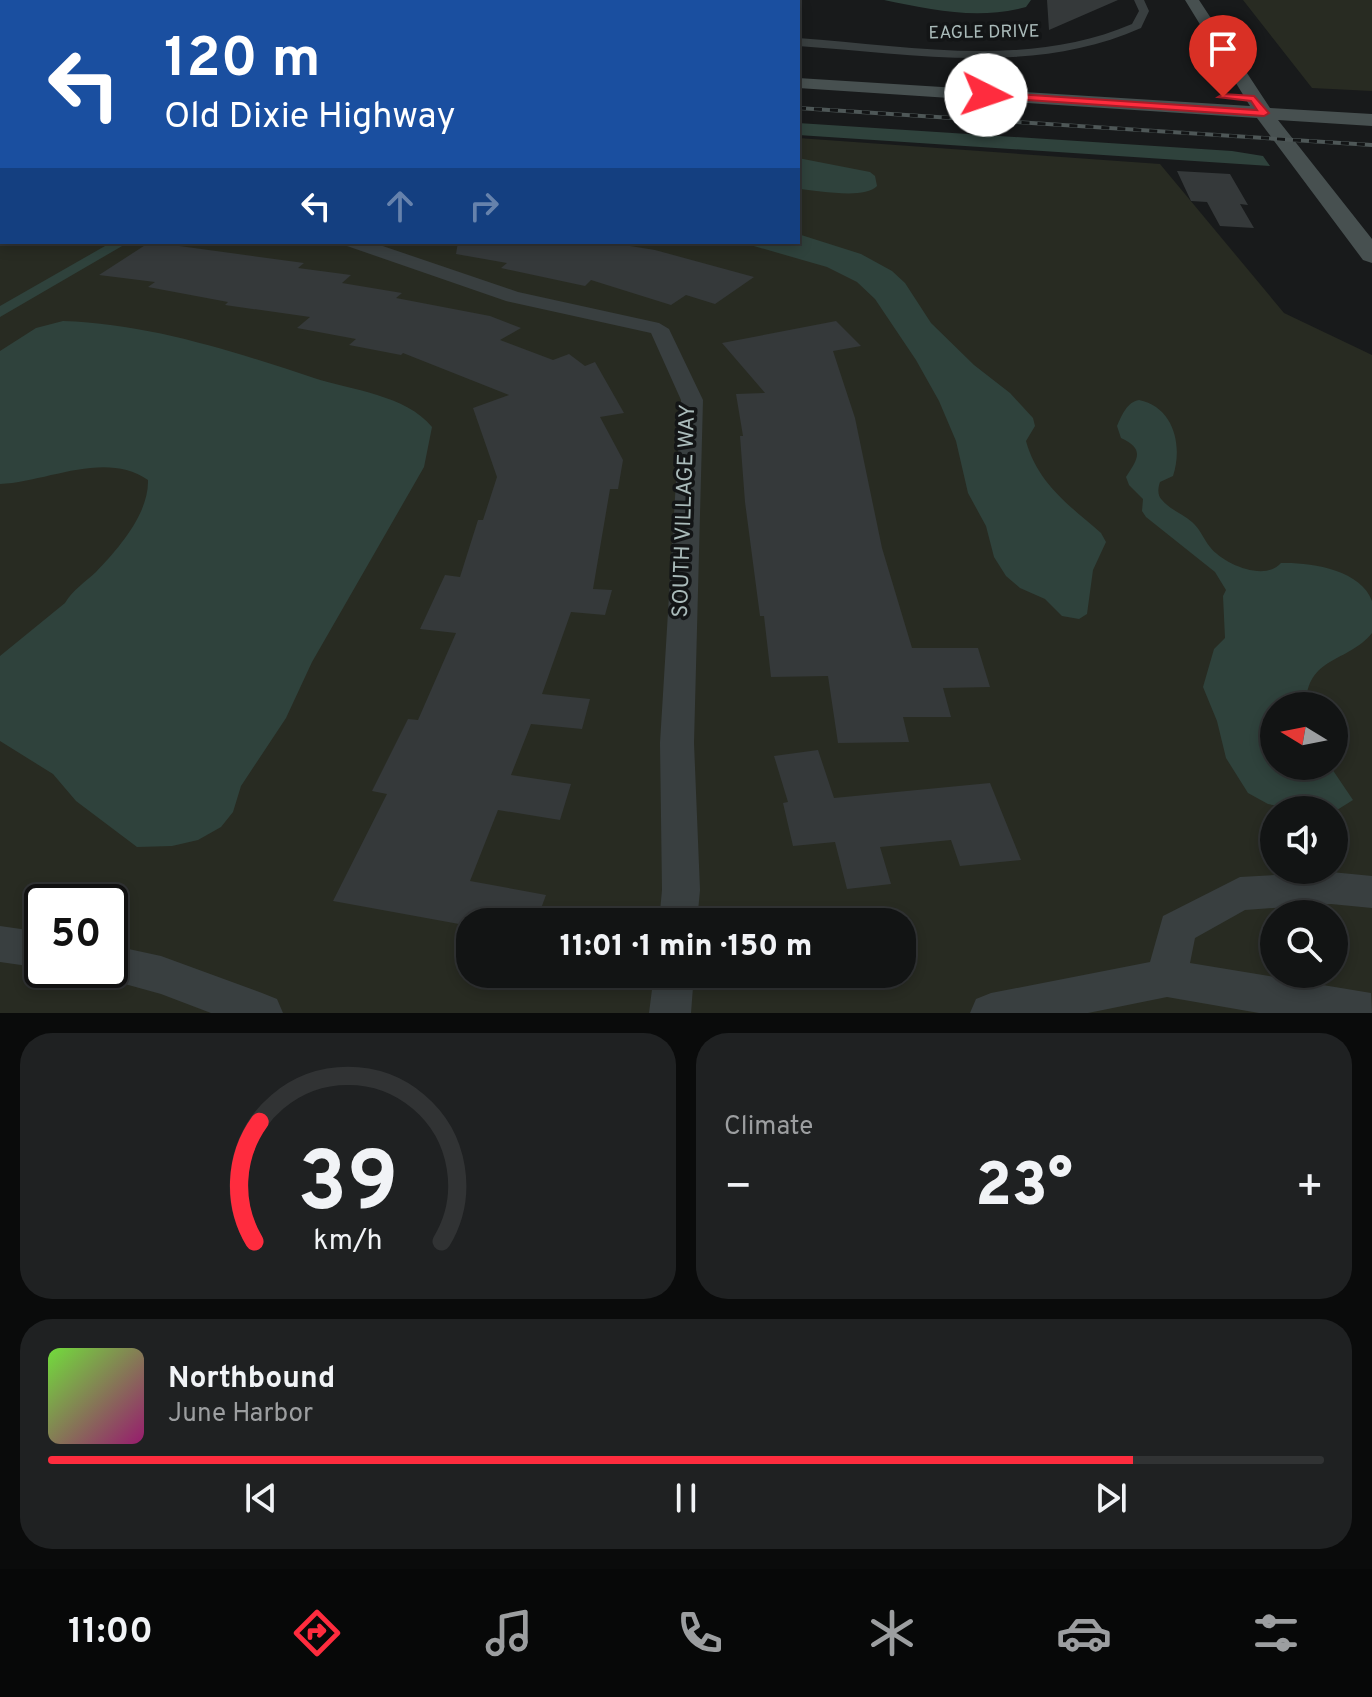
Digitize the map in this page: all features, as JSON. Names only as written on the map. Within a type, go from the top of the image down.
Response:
[{"type":"main road","points":[[1192,0],[1280,139],[1372,255]]},
{"type":"main road","points":[[800,71],[1259,106],[1372,120]]},
{"type":"main road","points":[[800,83],[1259,106],[1372,106]]},
{"type":"street","name":"EAGLE DRIVE","points":[[800,42],[971,53],[1067,48],[1108,39],[1137,26],[1144,11],[1139,0]]},
{"type":"street","name":"SOUTH VILLAGE WAY","points":[[359,244],[513,297],[659,329],[692,400],[677,743],[679,908]]},
{"type":"street","points":[[1167,978],[1177,928],[1240,894],[1331,888],[1372,892]]},
{"type":"street","points":[[0,944],[24,947]]},
{"type":"street","points":[[128,967],[161,975],[262,1013]]},
{"type":"street","points":[[991,1013],[1167,978],[1371,1013]]},
{"type":"street","points":[[670,1013],[673,988]]},
{"type":"shaded area","points":[[884,0],[1031,0],[1026,7],[973,13]]},
{"type":"shaded area","points":[[1243,0],[1372,0],[1372,91],[1312,88]]},
{"type":"shaded area","points":[[800,123],[1232,151],[1263,156],[1270,166],[800,135]]},
{"type":"shaded area","points":[[800,138],[1160,164],[1284,313],[1372,355],[1372,1013],[0,1013],[0,244],[800,244]]},
{"type":"shaded area","points":[[800,158],[870,172],[875,176],[877,186],[871,190],[862,193],[800,189]]},
{"type":"shaded area","points":[[800,235],[861,254],[892,271],[905,283],[931,323],[974,365],[1010,393],[1033,418],[1035,426],[1026,441],[1038,470],[1056,493],[1101,533],[1106,542],[1093,570],[1087,614],[1079,619],[1062,616],[1045,599],[1020,588],[1006,576],[994,557],[986,526],[968,493],[956,441],[939,401],[916,360],[875,299],[857,282],[827,267],[747,244],[800,244]]},
{"type":"shaded area","points":[[108,244],[126,244],[0,317],[0,306]]},
{"type":"shaded area","points":[[63,321],[127,327],[221,349],[377,395],[408,408],[432,427],[424,467],[312,662],[286,718],[241,786],[233,812],[221,827],[198,840],[172,846],[137,847],[76,801],[53,774],[0,741],[0,656],[65,603],[105,563],[131,530],[147,493],[148,480],[131,471],[113,468],[76,470],[0,484],[0,351],[36,328]]},
{"type":"shaded area","points":[[1135,401],[1151,404],[1168,419],[1173,429],[1176,464],[1173,476],[1160,482],[1159,496],[1195,525],[1216,553],[1234,565],[1255,571],[1265,571],[1281,563],[1332,570],[1357,581],[1372,601],[1372,633],[1362,643],[1321,669],[1313,678],[1308,692],[1260,692],[1260,780],[1339,780],[1353,800],[1348,803],[1348,796],[1260,796],[1260,800],[1248,793],[1226,758],[1217,721],[1203,687],[1214,649],[1225,638],[1223,596],[1226,590],[1215,572],[1146,517],[1142,511],[1143,499],[1129,485],[1126,477],[1136,460],[1136,450],[1121,438],[1117,426],[1128,406]]},
{"type":"building","points":[[1047,0],[1118,0],[1049,30]]},
{"type":"building","points":[[1177,171],[1230,174],[1248,205],[1240,204],[1254,228],[1220,226],[1207,202],[1191,201]]},
{"type":"building","points":[[147,244],[304,263],[298,268],[351,275],[342,283],[402,293],[396,298],[490,316],[521,328],[500,340],[553,360],[569,354],[585,366],[595,362],[624,413],[600,417],[623,460],[618,489],[610,489],[593,589],[612,590],[605,615],[571,612],[542,694],[590,699],[582,729],[531,724],[511,775],[571,784],[560,820],[498,810],[470,881],[546,895],[541,908],[456,908],[456,923],[333,901],[387,794],[372,791],[408,719],[418,720],[456,633],[420,629],[445,575],[460,577],[478,520],[483,520],[497,477],[473,408],[509,395],[403,353],[349,345],[356,339],[297,328],[310,317],[225,305],[228,302],[148,287],[155,282],[99,275]]},
{"type":"building","points":[[458,244],[618,244],[655,250],[754,277],[715,304],[686,295],[671,305],[591,280],[585,286],[501,268],[507,263],[456,254]]},
{"type":"building","points":[[836,321],[861,346],[833,351],[855,418],[882,548],[912,648],[978,648],[990,687],[943,688],[951,717],[903,717],[909,742],[838,743],[828,676],[771,677],[764,616],[760,616],[745,502],[740,436],[743,436],[736,394],[765,393],[722,343]]},
{"type":"building","points":[[818,750],[834,798],[990,783],[1021,860],[960,866],[951,840],[880,847],[891,884],[847,889],[835,842],[793,846],[783,803],[788,802],[774,756]]},
{"type":"railway","points":[[800,108],[1372,145]]},
{"type":"route","points":[[986,95],[1264,113],[1254,99],[1223,97]]}]
